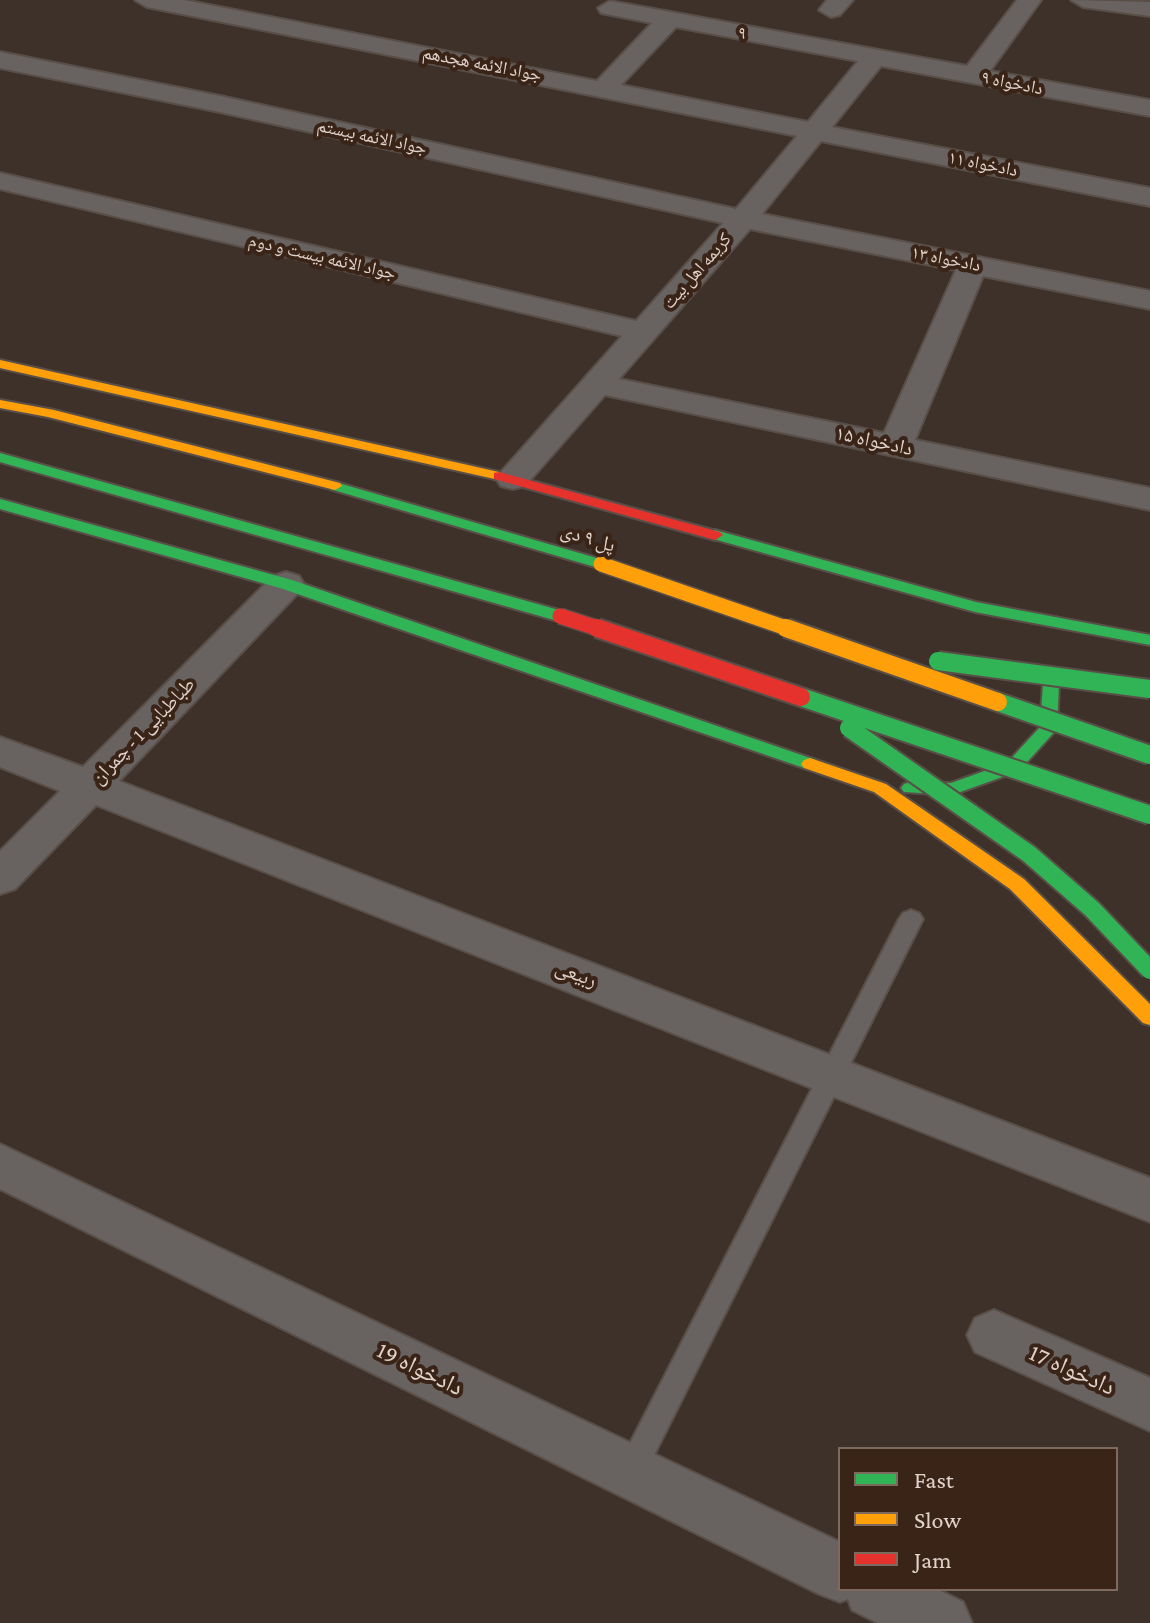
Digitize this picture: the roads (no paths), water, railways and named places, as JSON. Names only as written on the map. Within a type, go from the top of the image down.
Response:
[{"type":"main road","points":[[6,363],[513,479],[975,607],[1150,640]]},
{"type":"main road","name":"پل ۹ دی","points":[[0,404],[49,413],[332,485],[601,564],[1150,755]]},
{"type":"main road","points":[[0,457],[560,616],[1150,815]]},
{"type":"main road","points":[[0,504],[286,584],[880,788],[1017,884],[1150,1017]]},
{"type":"main road","points":[[975,607],[1012,631]]},
{"type":"main road","points":[[841,648],[1150,689]]},
{"type":"main road","points":[[880,788],[952,789],[1013,767],[1048,729],[1051,683],[1031,651]]},
{"type":"main road","points":[[808,700],[1029,854],[1092,909],[1150,970]]},
{"type":"street","name":"جواد الائمه هجدهم","points":[[147,0],[817,130]]},
{"type":"street","points":[[973,76],[1029,0]]},
{"type":"street","points":[[1083,0],[1150,9]]},
{"type":"street","name":"۹","points":[[614,4],[670,19],[875,57]]},
{"type":"street","points":[[604,88],[670,19]]},
{"type":"street","name":"دادخواه ۹","points":[[875,57],[1150,108]]},
{"type":"street","name":"کریمه اهل بیت","points":[[513,479],[743,219],[875,57]]},
{"type":"street","name":"جواد الائمه بیستم","points":[[0,60],[220,104],[743,219]]},
{"type":"street","name":"دادخواه ۱۱","points":[[817,130],[1150,197]]},
{"type":"street","name":"جواد الائمه بیست و دوم","points":[[0,181],[643,332]]},
{"type":"street","name":"دادخواه ۱۳","points":[[743,219],[1150,300]]},
{"type":"street","points":[[895,446],[973,265]]},
{"type":"street","name":"دادخواه ۱۵","points":[[598,384],[1150,499]]},
{"type":"street","name":"طباطبایی 1 - چمران","points":[[0,878],[286,584]]},
{"type":"street","name":"ربیعی","points":[[0,751],[1150,1200]]},
{"type":"street","name":"دادخواه 19","points":[[0,1165],[838,1572]]},
{"type":"street","name":"دادخواه 17","points":[[994,1335],[1150,1405]]},
{"type":"street","points":[[877,1591],[942,1623]]},
{"type":"lane","points":[[631,1471],[911,919]]}]
